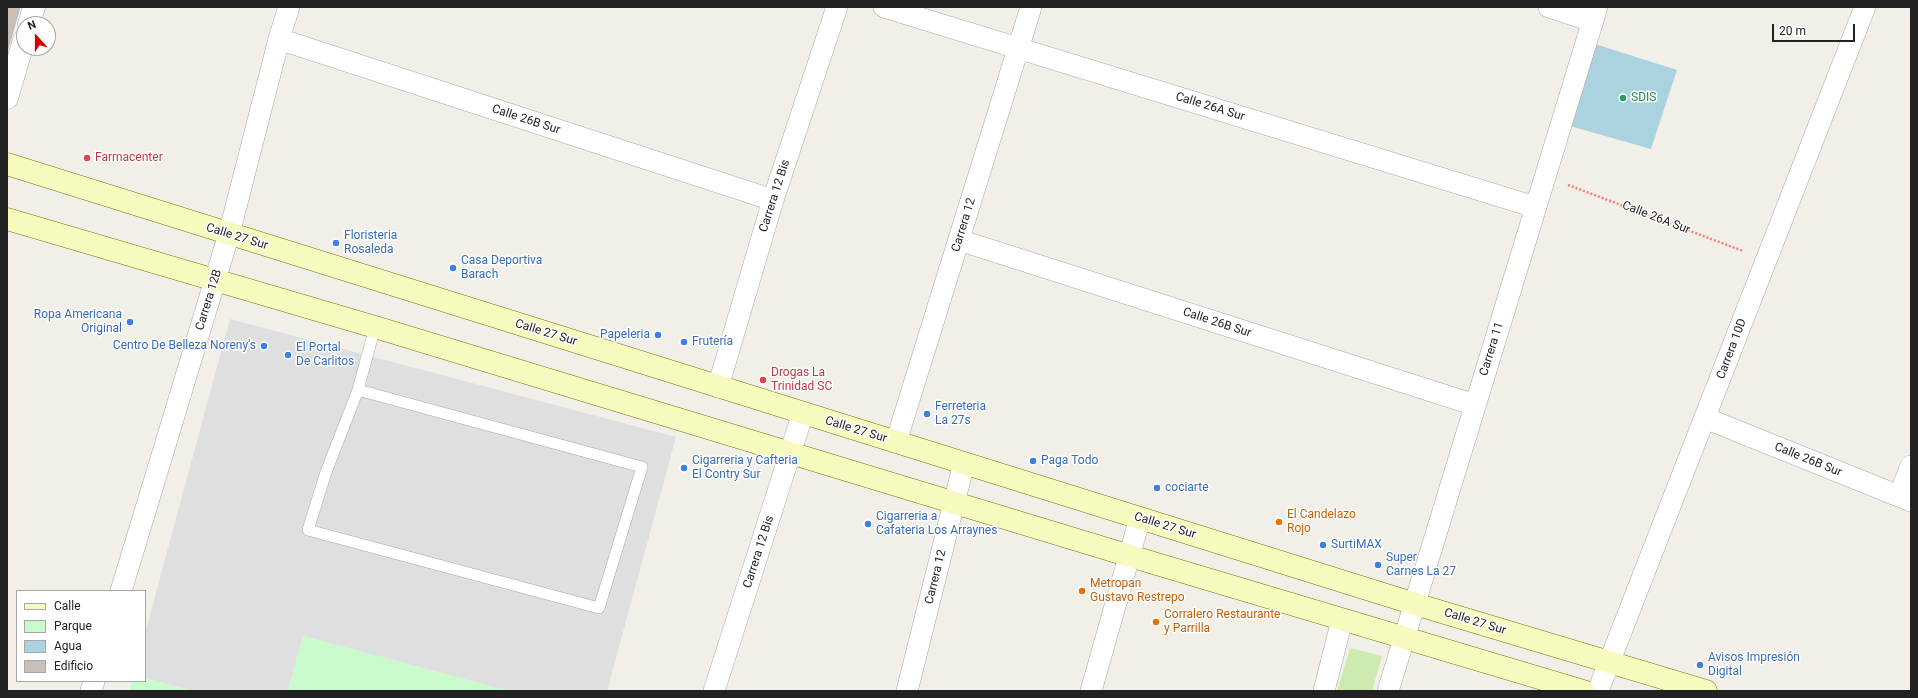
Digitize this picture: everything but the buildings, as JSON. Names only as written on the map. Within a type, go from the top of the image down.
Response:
[{"type":"main road","name":"Calle 27 Sur","points":[[7,164],[1415,604],[1706,691]]},
{"type":"main road","points":[[7,219],[375,327],[1403,639],[1583,691]]},
{"type":"street","name":"Carrera 12B","points":[[121,590],[215,280],[289,7]]},
{"type":"street","name":"Carrera 12 Bis","points":[[718,387],[773,200],[837,7]]},
{"type":"street","name":"Calle 26A Sur","points":[[884,7],[1535,207]]},
{"type":"street","name":"Carrera 12","points":[[896,442],[1031,7]]},
{"type":"street","points":[[1549,7],[1594,14]]},
{"type":"street","name":"Carrera 10D","points":[[1598,691],[1865,7]]},
{"type":"street","name":"Carrera 11","points":[[1388,691],[1594,14]]},
{"type":"street","name":"Calle 26B Sur","points":[[279,40],[773,200]]},
{"type":"street","points":[[7,98],[19,56]]},
{"type":"street","name":"Calle 26B Sur","points":[[959,240],[1475,405]]},
{"type":"street","name":"Carrera 12 Bis","points":[[714,691],[803,413]]},
{"type":"street","name":"Calle 26B Sur","points":[[1705,418],[1905,499]]},
{"type":"street","name":"Carrera 12","points":[[907,691],[964,463]]},
{"type":"street","points":[[1905,499],[1911,466]]},
{"type":"street","points":[[1091,691],[1140,518]]},
{"type":"street","points":[[1324,691],[1342,620]]},
{"type":"lane","points":[[358,390],[642,467],[599,608],[308,530],[326,472],[358,390],[375,327]]},
{"type":"path","name":"Calle 26A Sur","points":[[1545,176],[1766,260]]},
{"type":"shaded area","points":[[230,319],[676,437],[607,691],[509,691],[303,636],[288,691],[193,691],[146,678],[146,629]]},
{"type":"green space","points":[[303,636],[509,691],[288,691]]},
{"type":"green space","points":[[1350,648],[1382,656],[1372,691],[1337,691]]},
{"type":"green space","points":[[146,678],[193,691],[129,691],[132,682],[146,682]]},
{"type":"water","name":"SDIS","points":[[1595,44],[1677,70],[1651,149],[1570,126]]},
{"type":"place","name":"SDIS","points":[[1623,98]]},
{"type":"place","name":"Farmacenter","points":[[87,158]]},
{"type":"place","name":"Floristeria Rosaleda","points":[[336,243]]},
{"type":"place","name":"Casa Deportiva Barach","points":[[453,268]]},
{"type":"place","name":"Ropa Americana Original","points":[[130,322]]},
{"type":"place","name":"Papeleria","points":[[658,335]]},
{"type":"place","name":"Frutería","points":[[684,342]]},
{"type":"place","name":"Centro De Belleza Noreny's","points":[[264,346]]},
{"type":"place","name":"El Portal De Carlitos","points":[[288,355]]},
{"type":"place","name":"Drogas La Trinidad SC","points":[[763,380]]},
{"type":"place","name":"Ferreteria La 27s","points":[[927,414]]},
{"type":"place","name":"Paga Todo","points":[[1033,461]]},
{"type":"place","name":"Cigarreria y Cafteria El Contry Sur","points":[[684,468]]},
{"type":"place","name":"cociarte","points":[[1157,488]]},
{"type":"place","name":"El Candelazo Rojo","points":[[1279,522]]},
{"type":"place","name":"Cigarreria a Cafateria Los Arraynes","points":[[868,524]]},
{"type":"place","name":"SurtiMAX","points":[[1323,545]]},
{"type":"place","name":"Super Carnes La 27","points":[[1378,565]]},
{"type":"place","name":"Metropan Gustavo Restrepo","points":[[1082,591]]},
{"type":"place","name":"Corralero Restaurante y Parrilla","points":[[1156,622]]},
{"type":"place","name":"Avisos Impresión Digital","points":[[1700,665]]}]
